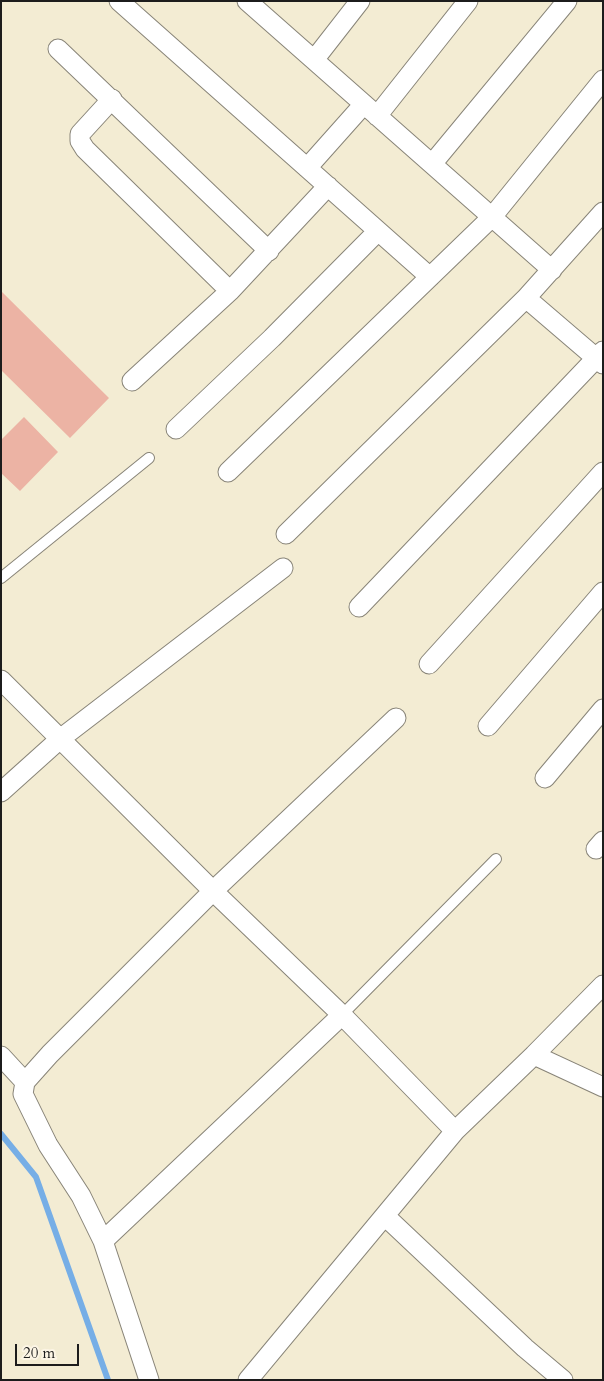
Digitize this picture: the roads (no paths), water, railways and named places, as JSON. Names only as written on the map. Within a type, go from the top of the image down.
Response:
[{"type":"street","points":[[119,1],[430,277]]},
{"type":"street","points":[[247,1],[552,270]]},
{"type":"street","points":[[314,60],[360,1]]},
{"type":"street","points":[[307,168],[370,110],[468,1]]},
{"type":"street","points":[[432,164],[567,1]]},
{"type":"street","points":[[58,49],[269,251]]},
{"type":"street","points":[[228,472],[492,217],[603,80]]},
{"type":"street","points":[[112,99],[80,134],[80,141],[85,149],[230,291]]},
{"type":"street","points":[[132,381],[230,291],[328,186]]},
{"type":"street","points":[[286,534],[526,298],[603,212]]},
{"type":"street","points":[[176,429],[272,338],[378,231]]},
{"type":"street","points":[[359,606],[601,358],[526,298]]},
{"type":"street","points":[[429,664],[603,472]]},
{"type":"street","points":[[1,792],[60,739],[283,568]]},
{"type":"street","points":[[488,726],[603,592]]},
{"type":"street","points":[[1,680],[213,891],[342,1015],[455,1131]]},
{"type":"street","points":[[545,778],[603,709]]},
{"type":"street","points":[[149,1380],[103,1241],[81,1196],[48,1145],[23,1094],[25,1082],[57,1047],[213,891],[396,718]]},
{"type":"street","points":[[248,1380],[455,1131],[534,1055],[603,984]]},
{"type":"street","points":[[103,1241],[342,1015]]},
{"type":"street","points":[[534,1055],[603,1087]]},
{"type":"street","points":[[1,1056],[25,1082]]},
{"type":"street","points":[[385,1216],[525,1348],[563,1380]]},
{"type":"lane","points":[[1,578],[149,458]]},
{"type":"lane","points":[[342,1015],[496,859]]},
{"type":"waterway","points":[[1,1134],[36,1177],[108,1380]]}]
